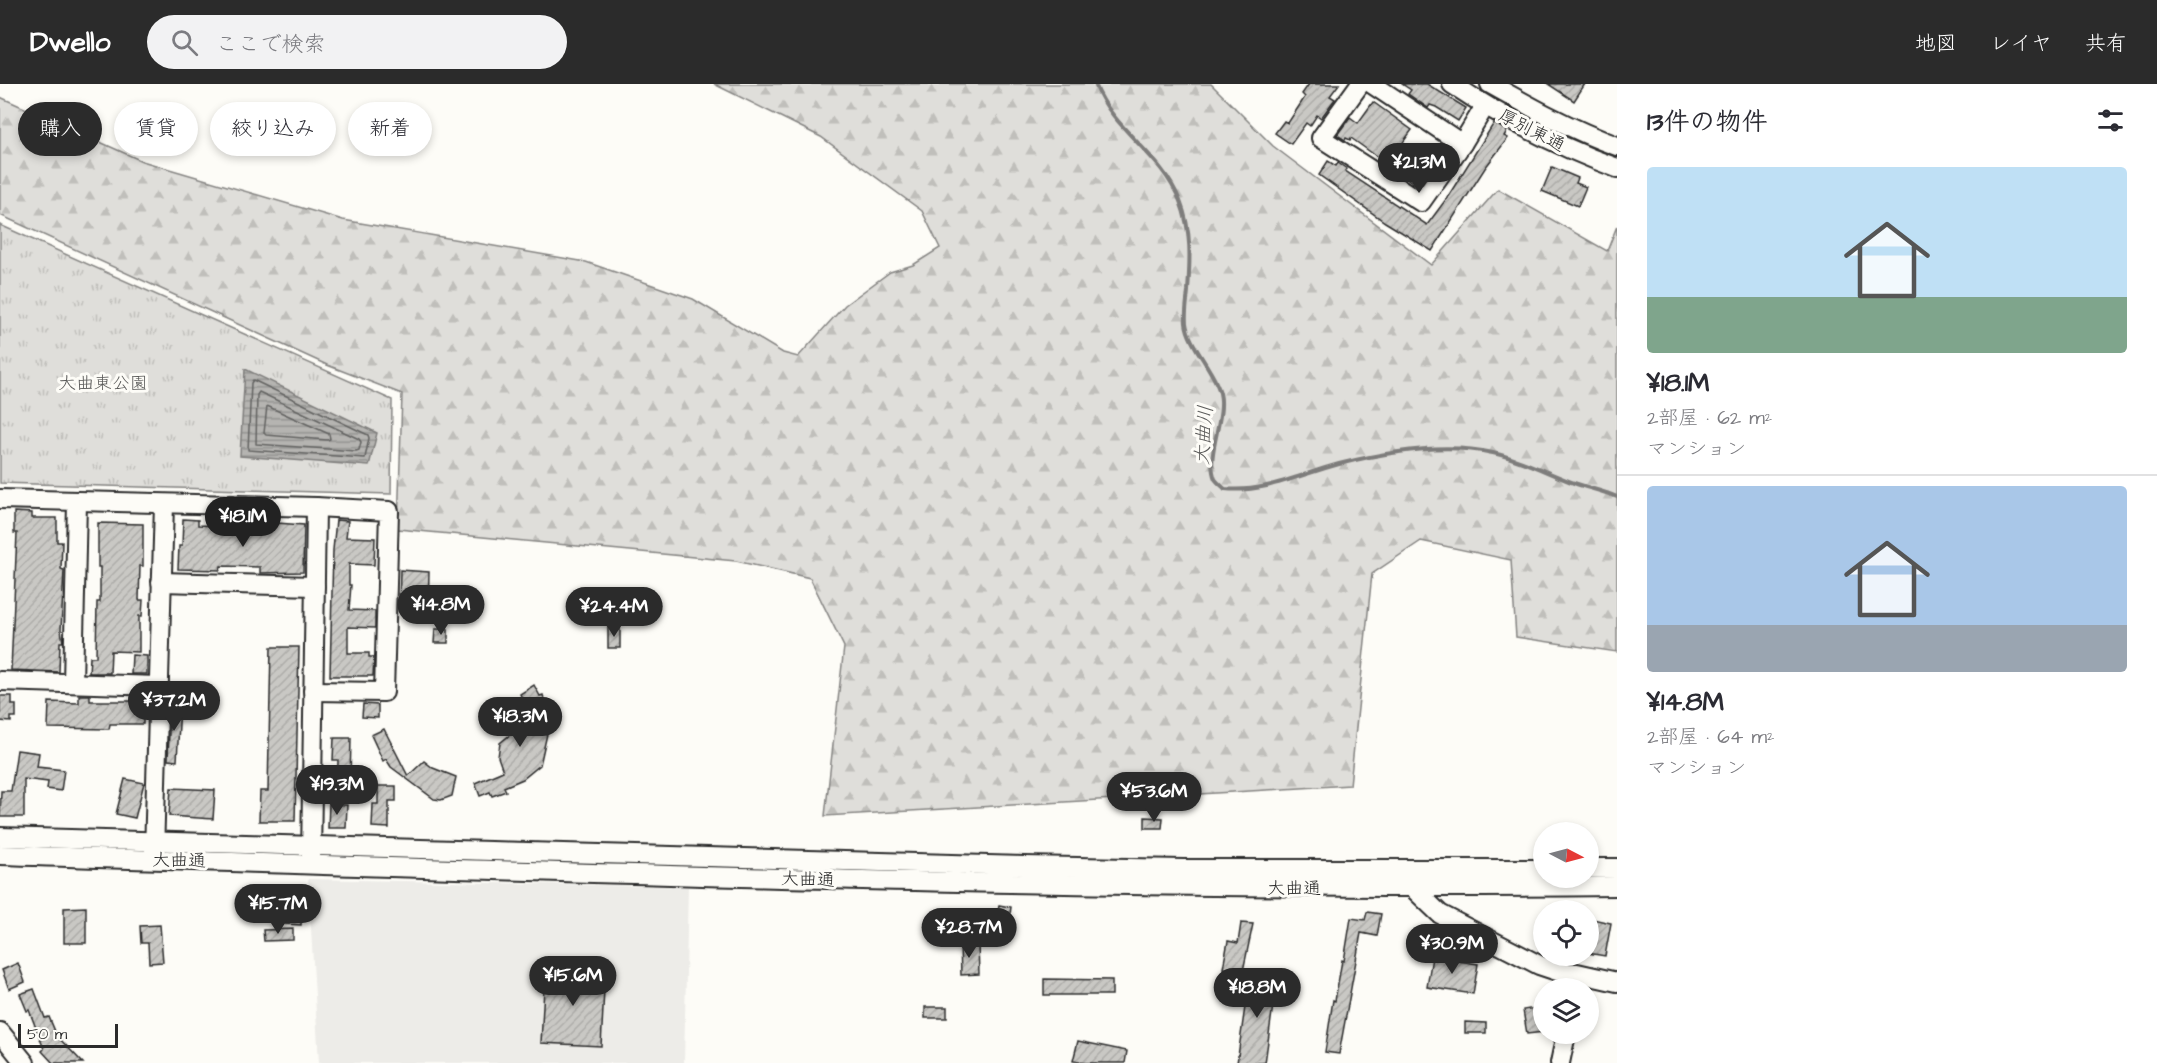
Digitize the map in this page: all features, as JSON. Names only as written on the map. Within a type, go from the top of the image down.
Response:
[{"type":"street","points":[[1360,84],[1321,138],[1421,202],[1462,144],[1485,106]]},
{"type":"street","points":[[1372,84],[1462,144]]},
{"type":"street","name":"厚別東通","points":[[1452,84],[1485,106],[1588,157],[1617,168]]},
{"type":"street","name":"厚別東通","points":[[1490,84],[1529,106],[1595,138],[1617,146]]},
{"type":"street","points":[[1588,157],[1595,138]]},
{"type":"street","points":[[0,499],[389,511],[384,692],[313,691]]},
{"type":"street","points":[[73,683],[77,502]]},
{"type":"street","points":[[154,851],[164,504]]},
{"type":"street","points":[[311,856],[316,507]]},
{"type":"street","points":[[161,582],[315,586]]},
{"type":"street","points":[[0,681],[158,686]]},
{"type":"street","name":"大曲通","points":[[0,837],[154,851]]},
{"type":"street","name":"大曲通","points":[[0,855],[154,851],[1022,884],[1413,888],[1617,886]]},
{"type":"street","name":"大曲通","points":[[311,856],[1206,869],[1533,869]]},
{"type":"street","points":[[1599,868],[1617,868]]},
{"type":"street","points":[[1413,888],[1440,914],[1506,950],[1571,978]]},
{"type":"street","points":[[1599,982],[1617,982]]},
{"type":"street","points":[[0,1032],[25,1063]]},
{"type":"street","points":[[1560,1063],[1564,1044]]},
{"type":"shaded area","points":[[308,879],[688,887],[684,1063],[319,1063]]},
{"type":"green space","points":[[714,84],[1211,84],[1273,146],[1431,265],[1498,189],[1607,251],[1617,226],[1617,652],[1516,637],[1511,560],[1421,541],[1372,574],[1350,785],[825,816],[844,647],[810,578],[736,561],[398,529],[402,394],[327,365],[0,215],[0,97],[18,105],[18,156],[102,156],[102,143],[114,148],[114,156],[131,156],[343,220],[586,262],[693,299],[783,353],[798,357],[845,305],[890,272],[913,265],[940,248],[922,211],[821,137]]},
{"type":"green space","name":"大曲東公園","points":[[0,225],[392,400],[391,494],[0,483]]},
{"type":"water","points":[[245,369],[377,433],[369,466],[240,456]]},
{"type":"building","points":[[1309,84],[1339,84],[1330,96],[1335,99],[1321,118],[1317,115],[1310,126],[1306,123],[1291,144],[1275,133],[1284,121],[1288,123],[1305,97],[1302,94]]},
{"type":"building","points":[[1402,84],[1427,84],[1466,108],[1458,121],[1436,107],[1430,105],[1428,108],[1408,94],[1411,90]]},
{"type":"building","points":[[1548,84],[1585,84],[1574,101]]},
{"type":"building","points":[[1373,102],[1412,130],[1398,149],[1425,170],[1415,184],[1351,138],[1345,140],[1337,135],[1350,117],[1358,123]]},
{"type":"building","points":[[1494,123],[1507,131],[1504,136],[1508,138],[1485,168],[1432,251],[1385,222],[1319,175],[1328,161],[1336,166],[1338,163],[1347,169],[1345,171],[1427,225],[1447,198]]},
{"type":"building","points":[[1552,167],[1578,178],[1576,183],[1586,187],[1578,206],[1542,191]]},
{"type":"building","points":[[14,512],[32,513],[32,518],[57,518],[57,542],[62,542],[61,569],[64,570],[61,630],[63,642],[60,642],[59,672],[11,670],[17,533],[14,533]]},
{"type":"building","points":[[183,519],[198,520],[198,525],[223,526],[223,529],[263,530],[263,522],[304,525],[303,572],[260,573],[260,567],[221,566],[220,570],[178,569]]},
{"type":"building","points":[[336,520],[348,521],[346,537],[375,538],[374,565],[349,564],[349,585],[351,585],[349,610],[375,611],[375,628],[348,627],[348,653],[369,653],[369,657],[374,657],[373,676],[330,676],[333,550]]},
{"type":"building","points":[[98,523],[143,524],[143,566],[140,566],[139,600],[143,600],[142,616],[139,616],[139,652],[111,651],[110,673],[89,673],[90,657],[96,657],[97,602],[100,602]]},
{"type":"building","points":[[400,570],[429,572],[428,612],[399,611]]},
{"type":"building","points":[[608,627],[620,627],[620,648],[608,648]]},
{"type":"building","points":[[435,629],[448,629],[448,643],[434,643]]},
{"type":"building","points":[[271,647],[299,647],[295,821],[259,821],[260,791],[268,791]]},
{"type":"building","points":[[132,655],[147,656],[147,674],[131,674]]},
{"type":"building","points":[[534,685],[540,696],[543,695],[547,710],[543,711],[543,733],[547,734],[540,765],[523,779],[504,787],[506,791],[492,796],[490,792],[480,796],[475,783],[503,771],[498,757],[500,743],[511,734],[525,732],[526,707],[520,694]]},
{"type":"building","points":[[79,695],[90,695],[90,701],[139,701],[139,707],[143,707],[143,724],[110,724],[109,729],[48,728],[49,702],[79,703]]},
{"type":"building","points":[[0,696],[12,696],[12,705],[16,705],[16,717],[11,717],[11,722],[0,721]]},
{"type":"building","points":[[363,704],[378,705],[378,718],[362,717]]},
{"type":"building","points":[[170,705],[180,705],[177,761],[168,760]]},
{"type":"building","points":[[384,729],[408,776],[424,761],[433,768],[456,777],[452,796],[441,800],[434,799],[391,767],[386,759],[383,761],[371,735]]},
{"type":"building","points":[[334,738],[351,738],[350,782],[345,786],[355,786],[354,799],[337,798],[338,760],[333,760]]},
{"type":"building","points":[[17,750],[39,753],[37,767],[64,770],[61,791],[47,789],[48,782],[24,779],[24,817],[0,817],[1,791],[11,791]]},
{"type":"building","points":[[125,779],[144,783],[135,818],[116,814]]},
{"type":"building","points":[[378,786],[396,786],[396,801],[389,801],[389,828],[372,827],[373,804],[378,804]]},
{"type":"building","points":[[171,788],[215,790],[213,819],[169,816]]},
{"type":"building","points":[[329,804],[347,805],[346,828],[328,828]]},
{"type":"building","points":[[1145,817],[1163,818],[1162,828],[1145,828]]},
{"type":"building","points":[[999,905],[1011,907],[1009,922],[997,920]]},
{"type":"building","points":[[286,906],[302,907],[301,925],[285,924]]},
{"type":"building","points":[[86,907],[86,943],[64,943],[64,908]]},
{"type":"building","points":[[1367,912],[1381,914],[1377,936],[1361,933],[1339,1054],[1325,1052],[1333,1000],[1335,1001],[1342,960],[1344,961],[1351,918],[1365,920]]},
{"type":"building","points":[[1599,920],[1611,923],[1605,956],[1599,955]]},
{"type":"building","points":[[1241,923],[1253,924],[1243,971],[1223,968],[1228,941],[1238,943]]},
{"type":"building","points":[[160,925],[163,962],[149,963],[148,943],[141,943],[140,926]]},
{"type":"building","points":[[293,929],[293,940],[264,941],[263,930]]},
{"type":"building","points":[[978,943],[979,974],[961,975],[960,944]]},
{"type":"building","points":[[1432,957],[1478,964],[1473,994],[1427,987]]},
{"type":"building","points":[[18,963],[25,982],[9,989],[2,970]]},
{"type":"building","points":[[545,969],[605,971],[601,1046],[541,1043]]},
{"type":"building","points":[[1250,972],[1277,976],[1265,1063],[1237,1063]]},
{"type":"building","points":[[1044,979],[1112,980],[1112,995],[1044,995]]},
{"type":"building","points":[[34,989],[45,1018],[49,1017],[57,1036],[83,1063],[53,1063],[42,1051],[44,1049],[29,1010],[27,1011],[20,994]]},
{"type":"building","points":[[925,1007],[947,1007],[947,1018],[925,1018]]},
{"type":"building","points":[[1533,1008],[1533,1033],[1527,1034],[1523,1010]]},
{"type":"building","points":[[1465,1022],[1486,1023],[1486,1033],[1465,1033]]},
{"type":"building","points":[[1078,1041],[1127,1051],[1125,1063],[1073,1061]]},
{"type":"waterway","name":"大曲川","points":[[1095,84],[1103,101],[1114,116],[1172,184],[1184,212],[1190,257],[1186,323],[1191,340],[1220,393],[1220,414],[1212,459],[1215,479],[1225,489],[1254,488],[1283,482],[1339,464],[1376,456],[1416,450],[1455,448],[1493,453],[1524,462],[1574,483],[1617,497]]}]
